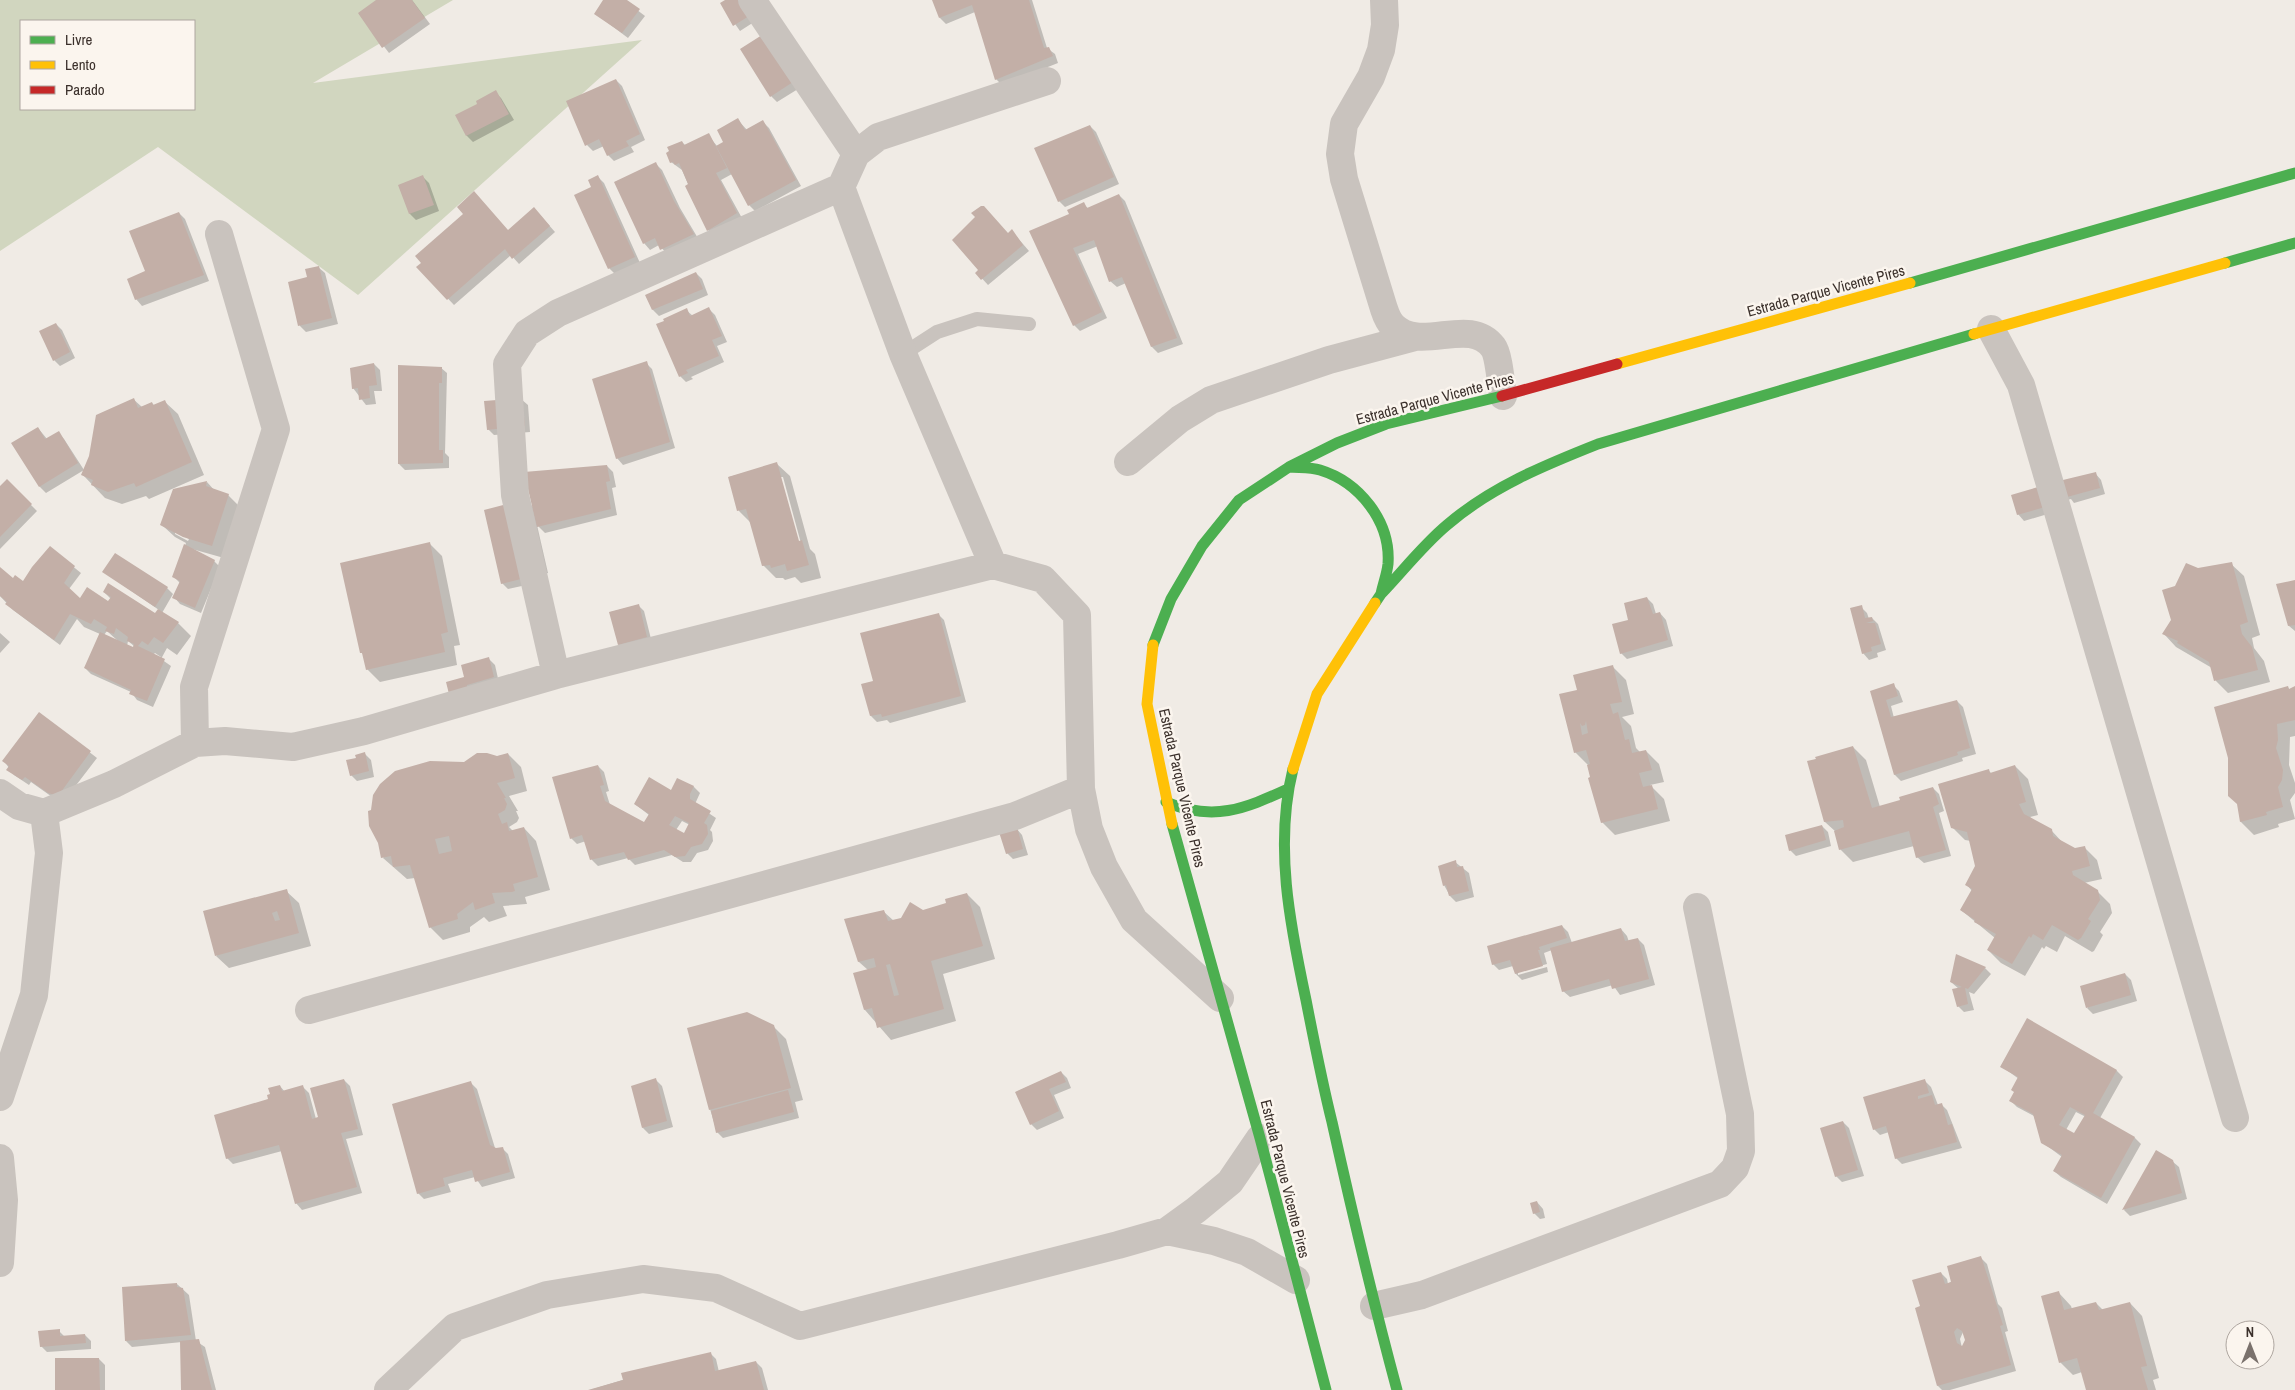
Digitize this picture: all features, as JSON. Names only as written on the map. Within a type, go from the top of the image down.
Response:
[{"type":"main road","name":"Estrada Parque Vicente Pires","points":[[1326,1390],[1260,1138],[1166,802],[1147,704],[1152,648],[1171,599],[1202,546],[1238,500],[1289,467],[1337,443],[1386,424],[1503,396],[1997,260],[2295,173]]},
{"type":"main road","points":[[1397,1390],[1374,1306],[1322,1080],[1296,953],[1284,865],[1288,789],[1298,748],[1318,694],[1380,594],[1447,525],[1490,494],[1545,465],[1598,444],[1991,329],[2295,243]]},
{"type":"main road","points":[[1289,467],[1320,470],[1348,483],[1371,505],[1384,532],[1388,563],[1380,594]]},
{"type":"main road","points":[[1166,802],[1179,809],[1215,814],[1247,808],[1288,789]]},
{"type":"street","points":[[752,0],[856,154]]},
{"type":"street","points":[[1384,0],[1385,25],[1381,50],[1371,78],[1344,124],[1340,154],[1344,178],[1384,309],[1392,325],[1400,331],[1415,336],[1438,337],[1466,333],[1482,338],[1494,348],[1503,396]]},
{"type":"street","points":[[556,675],[515,495],[506,364],[527,333],[558,313],[841,187],[856,154],[878,137],[1047,81]]},
{"type":"street","points":[[841,187],[903,354],[993,565]]},
{"type":"street","points":[[195,743],[194,687],[276,429],[220,234]]},
{"type":"street","points":[[1991,329],[2021,385],[2235,1118]]},
{"type":"street","points":[[1128,462],[1180,419],[1211,400],[1320,362],[1415,336]]},
{"type":"street","points":[[0,794],[19,806],[44,813],[114,784],[195,743],[226,741],[294,747],[364,731],[556,675],[993,565],[1043,579],[1077,615],[1081,788],[1089,829],[1104,866],[1134,920],[1220,998]]},
{"type":"street","points":[[309,1010],[1014,816],[1081,788]]},
{"type":"street","points":[[0,1097],[34,995],[49,853],[44,813]]},
{"type":"street","points":[[1374,1306],[1422,1295],[1720,1184],[1735,1168],[1741,1151],[1740,1114],[1697,907]]},
{"type":"street","points":[[388,1390],[455,1327],[547,1296],[643,1278],[716,1288],[800,1326],[1167,1231],[1230,1182],[1260,1138]]},
{"type":"street","points":[[0,1158],[4,1200],[0,1263]]},
{"type":"street","points":[[1167,1231],[1214,1241],[1248,1252],[1296,1280]]},
{"type":"lane","points":[[903,354],[937,332],[977,319],[1029,324]]},
{"type":"green space","points":[[0,0],[453,0],[313,83],[642,40],[358,295],[158,147],[0,251]]},
{"type":"building","points":[[376,0],[412,0],[425,18],[382,48],[358,13]]},
{"type":"building","points":[[603,0],[627,0],[640,9],[622,33],[594,14]]},
{"type":"building","points":[[725,0],[739,0],[749,16],[733,26],[720,3]]},
{"type":"building","points":[[932,0],[1029,0],[1044,48],[1049,47],[1053,56],[995,80],[972,5],[939,18]]},
{"type":"building","points":[[762,35],[793,82],[770,97],[740,49]]},
{"type":"building","points":[[616,79],[640,134],[626,141],[629,146],[607,156],[599,139],[585,146],[566,101]]},
{"type":"building","points":[[496,90],[509,114],[466,136],[455,115],[477,104],[476,101]]},
{"type":"building","points":[[738,118],[745,130],[763,120],[796,180],[748,206],[716,146],[723,142],[717,130]]},
{"type":"building","points":[[1090,125],[1114,177],[1058,202],[1034,148]]},
{"type":"building","points":[[709,133],[727,168],[716,173],[737,213],[707,231],[685,186],[688,184],[679,163],[675,165],[673,162],[670,163],[666,153],[669,151],[667,147],[682,141],[684,145]]},
{"type":"building","points":[[656,162],[674,201],[694,234],[660,250],[655,238],[643,244],[614,182]]},
{"type":"building","points":[[423,175],[434,205],[409,214],[398,185]]},
{"type":"building","points":[[598,175],[635,257],[608,269],[574,195],[591,187],[588,180]]},
{"type":"building","points":[[474,191],[508,230],[534,207],[550,226],[512,259],[505,249],[447,300],[416,267],[421,263],[415,256],[463,214],[457,207]]},
{"type":"building","points":[[1119,194],[1177,338],[1151,347],[1122,277],[1109,282],[1094,240],[1073,248],[1102,312],[1073,326],[1029,231],[1069,214],[1067,210],[1084,202],[1087,208]]},
{"type":"building","points":[[984,206],[1008,233],[1012,229],[1023,245],[981,280],[975,273],[978,270],[952,240],[975,217],[971,213]]},
{"type":"building","points":[[179,212],[204,275],[135,300],[127,279],[145,271],[129,231]]},
{"type":"building","points":[[319,266],[332,318],[298,326],[288,282],[307,277],[305,269]]},
{"type":"building","points":[[696,272],[703,289],[652,310],[645,295]]},
{"type":"building","points":[[709,307],[722,336],[712,340],[719,356],[686,370],[688,373],[679,377],[656,324],[687,308],[690,316]]},
{"type":"building","points":[[56,323],[70,352],[53,361],[39,331]]},
{"type":"building","points":[[647,361],[670,442],[616,459],[592,379]]},
{"type":"building","points":[[374,363],[377,385],[369,386],[370,398],[359,400],[358,388],[352,389],[350,368]]},
{"type":"building","points":[[398,365],[442,367],[442,383],[439,383],[439,450],[443,450],[443,463],[398,464]]},
{"type":"building","points":[[134,398],[138,408],[152,402],[153,405],[165,400],[192,462],[136,487],[134,483],[108,492],[91,485],[93,480],[81,475],[89,456],[96,415]]},
{"type":"building","points":[[522,398],[525,426],[487,430],[484,401]]},
{"type":"building","points":[[38,427],[45,439],[59,431],[78,463],[39,487],[11,443]]},
{"type":"building","points":[[777,462],[799,541],[802,540],[809,565],[787,571],[785,564],[771,568],[770,565],[762,566],[746,509],[737,511],[728,477]]},
{"type":"building","points":[[607,465],[610,481],[606,482],[611,509],[537,527],[524,472]]},
{"type":"building","points":[[2096,472],[2100,488],[2067,497],[2045,507],[2017,515],[2011,495],[2038,486]]},
{"type":"building","points":[[7,479],[32,504],[0,537],[0,486]]},
{"type":"building","points":[[207,481],[206,486],[229,494],[212,546],[183,537],[160,525],[173,489]]},
{"type":"building","points":[[526,499],[525,578],[501,584],[484,510]]},
{"type":"building","points":[[430,542],[448,632],[441,634],[445,652],[366,670],[362,653],[360,653],[340,563]]},
{"type":"building","points":[[184,544],[215,560],[195,608],[172,598],[180,581],[172,577]]},
{"type":"building","points":[[50,546],[75,566],[64,583],[80,598],[87,587],[108,601],[111,597],[103,592],[108,583],[155,613],[158,609],[179,622],[163,643],[154,637],[148,645],[142,641],[138,646],[165,659],[147,701],[129,694],[131,690],[84,668],[100,632],[133,647],[134,644],[127,641],[128,637],[116,628],[114,634],[105,631],[107,627],[94,619],[91,624],[70,614],[54,640],[5,604],[7,602],[0,596],[0,567],[13,578],[15,575],[23,581]]},
{"type":"building","points":[[115,553],[168,587],[155,607],[102,572]]},
{"type":"building","points":[[2232,562],[2248,622],[2240,625],[2242,634],[2252,647],[2258,670],[2214,681],[2209,662],[2177,643],[2178,641],[2162,634],[2171,620],[2162,590],[2175,586],[2186,563],[2198,568]]},
{"type":"building","points":[[2295,580],[2295,625],[2288,626],[2276,584]]},
{"type":"building","points":[[1647,597],[1653,614],[1660,612],[1668,640],[1620,654],[1612,624],[1628,620],[1624,603]]},
{"type":"building","points":[[639,604],[647,637],[618,645],[609,612]]},
{"type":"building","points":[[1862,605],[1865,618],[1872,617],[1873,621],[1866,623],[1875,623],[1881,644],[1871,647],[1872,651],[1862,654],[1850,608]]},
{"type":"building","points":[[939,613],[961,696],[882,717],[881,714],[870,716],[861,684],[873,681],[860,633]]},
{"type":"building","points":[[489,657],[494,677],[467,685],[467,689],[449,694],[446,682],[464,677],[461,665]]},
{"type":"building","points":[[1613,665],[1622,702],[1610,704],[1613,714],[1618,712],[1625,740],[1629,739],[1632,753],[1646,750],[1652,770],[1639,773],[1643,787],[1652,785],[1658,809],[1601,823],[1588,778],[1590,777],[1587,765],[1590,764],[1586,750],[1574,753],[1559,694],[1577,690],[1573,675]],"holes":[[[1586,721],[1588,733],[1582,735],[1580,723],[1582,726],[1585,725]]]},
{"type":"building","points":[[1894,683],[1898,696],[1886,700],[1891,717],[1957,700],[1970,748],[1957,752],[1958,755],[1894,775],[1870,691]]},
{"type":"building","points":[[2288,686],[2289,689],[2295,686],[2295,720],[2277,724],[2278,740],[2276,748],[2283,770],[2282,780],[2278,787],[2283,807],[2266,812],[2267,815],[2240,822],[2237,804],[2228,796],[2228,758],[2214,707]]},
{"type":"building","points":[[39,712],[91,751],[58,796],[48,793],[25,777],[22,780],[6,770],[9,766],[2,761]]},
{"type":"building","points":[[1853,746],[1872,808],[1900,800],[1899,797],[1933,787],[1939,804],[1933,807],[1946,850],[1916,858],[1909,831],[1839,850],[1834,831],[1844,827],[1843,820],[1824,822],[1807,761]]},
{"type":"building","points":[[365,752],[369,771],[350,776],[346,760],[356,758],[355,755]]},
{"type":"building","points":[[477,753],[497,756],[508,753],[515,778],[497,783],[506,798],[504,798],[507,804],[505,810],[498,814],[502,824],[507,822],[509,831],[524,827],[538,877],[513,884],[515,891],[492,893],[495,903],[475,910],[473,902],[457,914],[458,919],[429,928],[410,865],[393,867],[391,856],[381,858],[378,843],[369,826],[368,811],[371,810],[373,795],[380,784],[395,771],[430,761],[464,762]],"holes":[[[449,836],[452,851],[439,854],[435,839]]]},
{"type":"building","points":[[598,765],[604,785],[600,786],[605,801],[644,822],[649,814],[634,804],[649,777],[671,790],[677,778],[694,786],[690,799],[711,811],[704,823],[707,825],[708,834],[702,844],[691,847],[685,856],[675,857],[664,850],[628,860],[624,852],[590,860],[582,835],[570,839],[552,777]],"holes":[[[675,816],[689,823],[684,833],[669,825]]]},
{"type":"building","points":[[2015,765],[2026,802],[2019,804],[2024,814],[2052,829],[2053,836],[2075,848],[2085,846],[2090,866],[2072,871],[2073,875],[2098,890],[2100,900],[2088,919],[2091,921],[2081,938],[2078,940],[2052,925],[2043,940],[2033,934],[2031,938],[2029,936],[2012,964],[1987,950],[1996,934],[1974,922],[1975,920],[1960,910],[1972,889],[1965,885],[1975,866],[1967,832],[1951,828],[1938,784],[1989,769],[1990,773]]},
{"type":"building","points":[[1822,825],[1826,840],[1789,851],[1785,835]]},
{"type":"building","points":[[1017,827],[1023,849],[1006,854],[999,832]]},
{"type":"building","points":[[1456,860],[1457,867],[1463,866],[1469,891],[1449,896],[1446,885],[1443,886],[1438,866]]},
{"type":"building","points":[[287,889],[299,933],[215,956],[203,911]],"holes":[[[277,911],[280,920],[275,921],[272,913]]]},
{"type":"building","points":[[967,893],[983,946],[931,961],[944,1009],[877,1028],[872,1008],[864,1010],[853,973],[876,967],[874,958],[858,962],[844,919],[884,910],[888,921],[901,918],[910,902],[923,910],[946,903],[945,899]],"holes":[[[890,964],[899,995],[894,996],[886,965]]]},
{"type":"building","points":[[1562,925],[1567,938],[1539,947],[1540,950],[1538,950],[1543,966],[1515,974],[1510,960],[1492,965],[1487,946]]},
{"type":"building","points":[[1621,928],[1625,941],[1638,938],[1649,979],[1612,989],[1609,979],[1562,992],[1550,948]]},
{"type":"building","points":[[1956,954],[1986,967],[1968,989],[1965,988],[1968,1004],[1957,1007],[1952,989],[1962,987],[1950,982]]},
{"type":"building","points":[[2125,973],[2131,995],[2086,1008],[2080,986]]},
{"type":"building","points":[[747,1012],[774,1025],[791,1088],[709,1110],[687,1028]]},
{"type":"building","points":[[2027,1018],[2117,1070],[2093,1113],[2135,1137],[2101,1198],[2053,1171],[2062,1155],[2041,1143],[2033,1114],[2009,1101],[2014,1092],[2011,1090],[2018,1077],[2000,1067]],"holes":[[[2070,1107],[2085,1115],[2074,1133],[2059,1125]]]},
{"type":"building","points":[[1061,1071],[1066,1082],[1049,1089],[1059,1111],[1030,1125],[1015,1092]]},
{"type":"building","points":[[656,1078],[667,1121],[642,1128],[631,1086]]},
{"type":"building","points":[[344,1079],[358,1129],[341,1133],[357,1187],[295,1204],[279,1145],[226,1159],[214,1115],[268,1099],[267,1095],[270,1094],[268,1088],[280,1085],[282,1091],[303,1085],[312,1119],[318,1117],[310,1088]]},
{"type":"building","points":[[1925,1079],[1929,1093],[1918,1096],[1918,1099],[1932,1095],[1935,1105],[1942,1103],[1948,1125],[1952,1124],[1957,1142],[1895,1159],[1886,1126],[1873,1130],[1863,1097]]},
{"type":"building","points":[[471,1081],[490,1145],[496,1148],[503,1147],[510,1172],[475,1182],[472,1170],[443,1178],[445,1186],[417,1194],[392,1104]]},
{"type":"building","points":[[788,1090],[794,1112],[716,1133],[711,1111]]},
{"type":"building","points":[[1843,1121],[1858,1170],[1835,1177],[1820,1128]]},
{"type":"building","points":[[2156,1150],[2173,1160],[2182,1193],[2122,1210]]},
{"type":"building","points":[[1537,1201],[1540,1212],[1533,1214],[1530,1203]]},
{"type":"building","points":[[1981,1256],[2003,1325],[2000,1326],[2011,1365],[1937,1386],[1915,1308],[1920,1306],[1912,1280],[1941,1272],[1945,1284],[1951,1282],[1947,1266]],"holes":[[[1957,1328],[1962,1331],[1965,1340],[1962,1346],[1957,1343],[1954,1332]]]},
{"type":"building","points":[[177,1283],[177,1287],[183,1288],[191,1335],[125,1341],[122,1287]]},
{"type":"building","points":[[2059,1291],[2064,1310],[2096,1302],[2099,1310],[2130,1302],[2147,1366],[2141,1367],[2148,1390],[2086,1390],[2077,1358],[2059,1363],[2041,1296]]},
{"type":"building","points":[[60,1329],[60,1336],[85,1334],[86,1343],[40,1347],[38,1331]]},
{"type":"building","points":[[199,1339],[212,1390],[181,1390],[180,1341]]},
{"type":"building","points":[[711,1352],[715,1371],[756,1361],[764,1390],[588,1390],[623,1380],[621,1373]]},
{"type":"building","points":[[55,1358],[99,1358],[100,1390],[55,1390]]},
{"type":"traffic: fast","points":[[1910,283],[2295,173]]},
{"type":"traffic: fast","points":[[2225,263],[2295,243]]},
{"type":"traffic: fast","points":[[1375,603],[1421,550],[1464,511],[1500,488],[1558,460],[1598,444],[1974,334]]},
{"type":"traffic: fast","points":[[1153,645],[1171,599],[1202,546],[1239,500],[1289,467],[1337,443],[1386,424],[1502,396]]},
{"type":"traffic: fast","points":[[1289,467],[1316,469],[1334,476],[1348,484],[1370,505],[1384,533],[1388,548],[1388,564],[1381,594]]},
{"type":"traffic: fast","points":[[1293,769],[1287,798],[1285,827],[1286,885],[1290,914],[1325,1092],[1363,1256],[1397,1390]]},
{"type":"traffic: fast","points":[[1166,802],[1183,808],[1214,812],[1242,807],[1288,789]]},
{"type":"traffic: fast","points":[[1172,824],[1260,1138],[1326,1390]]},
{"type":"traffic: slow","points":[[1974,334],[2225,263]]},
{"type":"traffic: slow","points":[[1617,364],[1910,283]]},
{"type":"traffic: slow","points":[[1293,769],[1317,694],[1375,603]]},
{"type":"traffic: slow","points":[[1153,645],[1147,704],[1172,824]]},
{"type":"traffic: jam","points":[[1502,396],[1617,364]]}]
